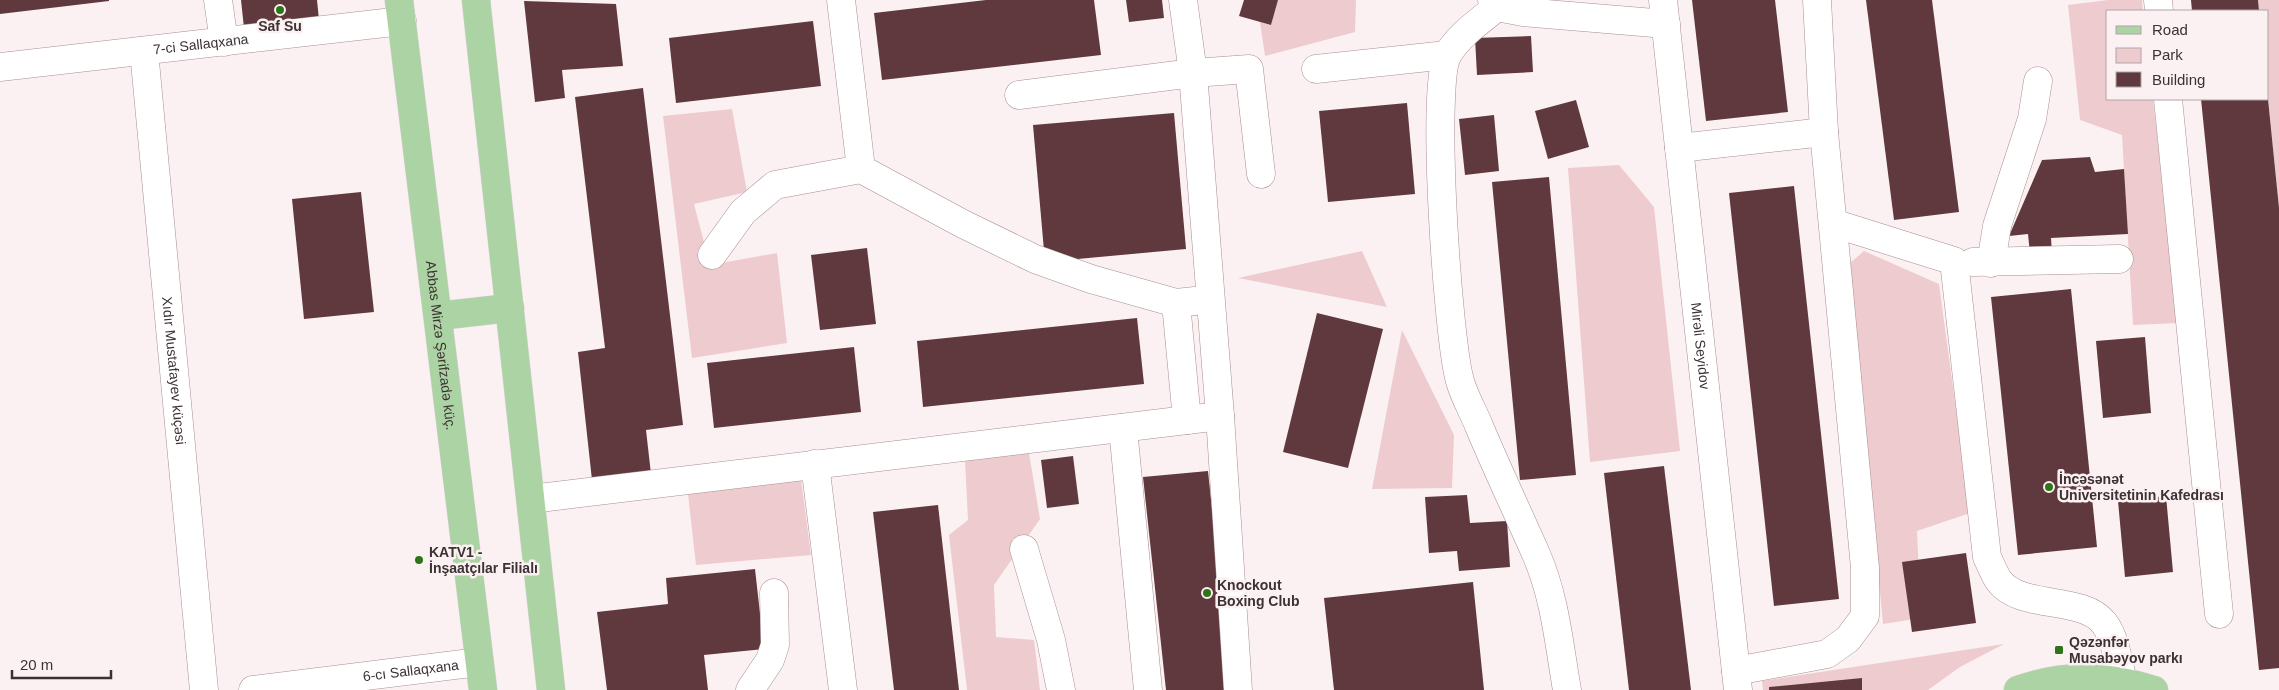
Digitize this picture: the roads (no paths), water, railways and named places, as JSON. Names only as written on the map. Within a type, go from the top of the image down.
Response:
[{"type":"main road","points":[[480,0],[510,308],[551,690]]},
{"type":"main road","name":"Abbas Mirzə Şərifzadə küç.","points":[[401,11],[482,690]]},
{"type":"main road","points":[[438,316],[510,308]]},
{"type":"main road","points":[[2018,690],[2060,679],[2096,677],[2123,681],[2154,690]]},
{"type":"street","points":[[218,0],[224,42]]},
{"type":"street","points":[[841,0],[861,169]]},
{"type":"street","points":[[1183,0],[1193,74],[1211,299],[1238,690]]},
{"type":"street","points":[[1737,680],[1828,654],[1848,639],[1865,616],[1865,568],[1824,132],[1817,0]]},
{"type":"street","points":[[1567,690],[1553,604],[1536,555],[1512,505],[1460,381],[1451,329],[1441,162],[1440,97],[1447,55],[1495,4],[1523,12],[1664,12]]},
{"type":"street","name":"7-ci Sallaqxana","points":[[0,67],[224,42],[401,11]]},
{"type":"street","name":"Mirəli Seyidov","points":[[1664,12],[1737,680]]},
{"type":"street","name":"Xıdır Mustafayev küçəsi","points":[[144,52],[204,690]]},
{"type":"street","points":[[1316,69],[1447,55]]},
{"type":"street","points":[[1019,96],[1193,74],[1249,69],[1261,174]]},
{"type":"street","points":[[1991,263],[1996,226],[2032,119],[2038,81]]},
{"type":"street","points":[[2168,100],[2219,614]]},
{"type":"street","points":[[1679,148],[1824,132]]},
{"type":"street","points":[[712,255],[743,212],[775,185],[861,169],[963,224],[1035,259],[1091,279],[1176,303],[1211,299]]},
{"type":"street","points":[[1833,222],[1954,261],[1991,263],[2118,259]]},
{"type":"street","points":[[1954,261],[1987,557],[2000,582],[2016,594],[2085,611],[2102,621],[2111,634],[2123,681]]},
{"type":"street","points":[[1176,303],[1187,420]]},
{"type":"street","points":[[531,499],[1220,416]]},
{"type":"street","points":[[1123,428],[1148,690]]},
{"type":"street","points":[[815,464],[843,690]]},
{"type":"street","points":[[1024,549],[1051,640],[1061,690]]},
{"type":"street","points":[[750,690],[770,660],[775,645],[774,593]]},
{"type":"street","name":"6-cı Sallaqxana","points":[[253,690],[479,662]]},
{"type":"place","name":"Saf Su","points":[[280,10]]},
{"type":"place","name":"İncəsənət Universitetinin Kafedrası","points":[[2049,487]]},
{"type":"place","name":"KATV1 - İnşaatçılar Filialı","points":[[419,560]]},
{"type":"place","name":"Knockout Boxing Club","points":[[1207,593]]},
{"type":"place","name":"Qəzənfər Musabəyov parkı","points":[[2059,650]]}]
